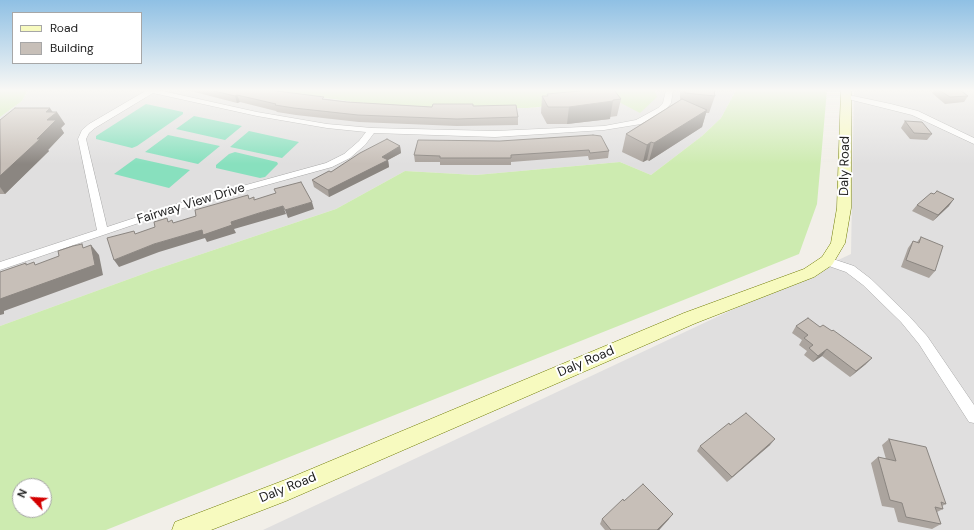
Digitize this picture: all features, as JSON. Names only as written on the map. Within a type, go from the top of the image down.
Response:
[{"type":"main road","name":"Daly Road","points":[[183,530],[286,490],[690,318],[809,273],[827,261],[838,243],[844,208],[846,115]]},
{"type":"street","points":[[103,232],[82,139],[85,132],[92,126],[110,115]]},
{"type":"street","points":[[265,115],[298,122],[372,130],[494,134],[621,126],[638,122],[652,115]]},
{"type":"street","points":[[919,115],[974,141]]},
{"type":"street","name":"Fairway View Drive","points":[[0,266],[187,204],[329,165],[347,156],[362,143],[372,130]]},
{"type":"street","points":[[827,261],[850,268],[867,282],[905,319],[923,340],[974,417]]},
{"type":"shaded area","points":[[3,115],[723,115],[702,136],[651,175],[620,162],[476,175],[405,171],[336,209],[154,270],[0,326],[0,117]]},
{"type":"shaded area","points":[[854,115],[974,115],[974,530],[263,530],[851,254]]},
{"type":"green space","points":[[129,115],[182,115],[132,148],[96,139],[96,136]]},
{"type":"green space","points":[[723,115],[825,115],[817,204],[799,254],[106,530],[0,530],[0,326],[154,270],[336,209],[405,171],[476,175],[620,162],[651,175],[702,136]]},
{"type":"green space","points":[[194,116],[242,126],[225,140],[176,129]]},
{"type":"green space","points":[[249,131],[299,142],[282,158],[230,147]]},
{"type":"green space","points":[[168,135],[220,146],[198,164],[145,152]]},
{"type":"green space","points":[[235,152],[277,162],[278,164],[265,177],[260,178],[216,168],[216,165],[229,154]]},
{"type":"green space","points":[[136,158],[190,170],[169,188],[114,174]]},
{"type":"building","points":[[7,115],[54,115],[47,120],[56,120],[37,139],[40,139],[0,176],[0,120]]},
{"type":"building","points":[[356,115],[518,115],[518,117],[457,119]]},
{"type":"building","points":[[657,115],[699,115],[654,143],[651,142],[647,145],[626,134]]},
{"type":"building","points":[[905,121],[922,122],[932,134],[914,133]]},
{"type":"building","points":[[593,135],[601,136],[609,151],[590,153],[589,150],[511,155],[511,158],[440,158],[440,156],[414,155],[418,140],[500,141]]},
{"type":"building","points":[[387,139],[400,146],[382,157],[388,160],[328,190],[312,180],[329,171],[331,172],[360,153]]},
{"type":"building","points":[[301,182],[312,202],[285,210],[283,206],[259,213],[231,222],[232,225],[203,235],[202,230],[154,244],[114,260],[107,238],[134,231],[135,234],[155,227],[154,222],[167,218],[168,222],[172,220],[173,223],[196,216],[195,210],[248,195],[249,199],[254,197],[254,200],[276,193],[274,189]]},
{"type":"building","points":[[937,191],[954,199],[938,215],[917,205],[931,193],[934,194]]},
{"type":"building","points":[[921,237],[943,246],[935,271],[906,260],[913,241],[919,243]]},
{"type":"building","points":[[82,244],[83,248],[91,245],[95,265],[0,299],[0,272],[26,263],[26,265],[34,262],[35,265],[59,256],[58,251]]},
{"type":"building","points":[[808,318],[820,327],[823,325],[832,331],[833,330],[872,358],[856,371],[827,349],[818,356],[809,348],[813,345],[804,338],[808,335],[796,326]]},
{"type":"building","points":[[746,413],[775,439],[732,477],[700,446],[729,423],[730,425]]},
{"type":"building","points":[[889,439],[926,447],[946,504],[941,502],[943,509],[935,507],[941,524],[906,517],[902,503],[890,500],[878,457],[896,461]]},
{"type":"building","points":[[643,484],[673,514],[657,530],[611,530],[602,519],[623,499],[624,501]]}]
